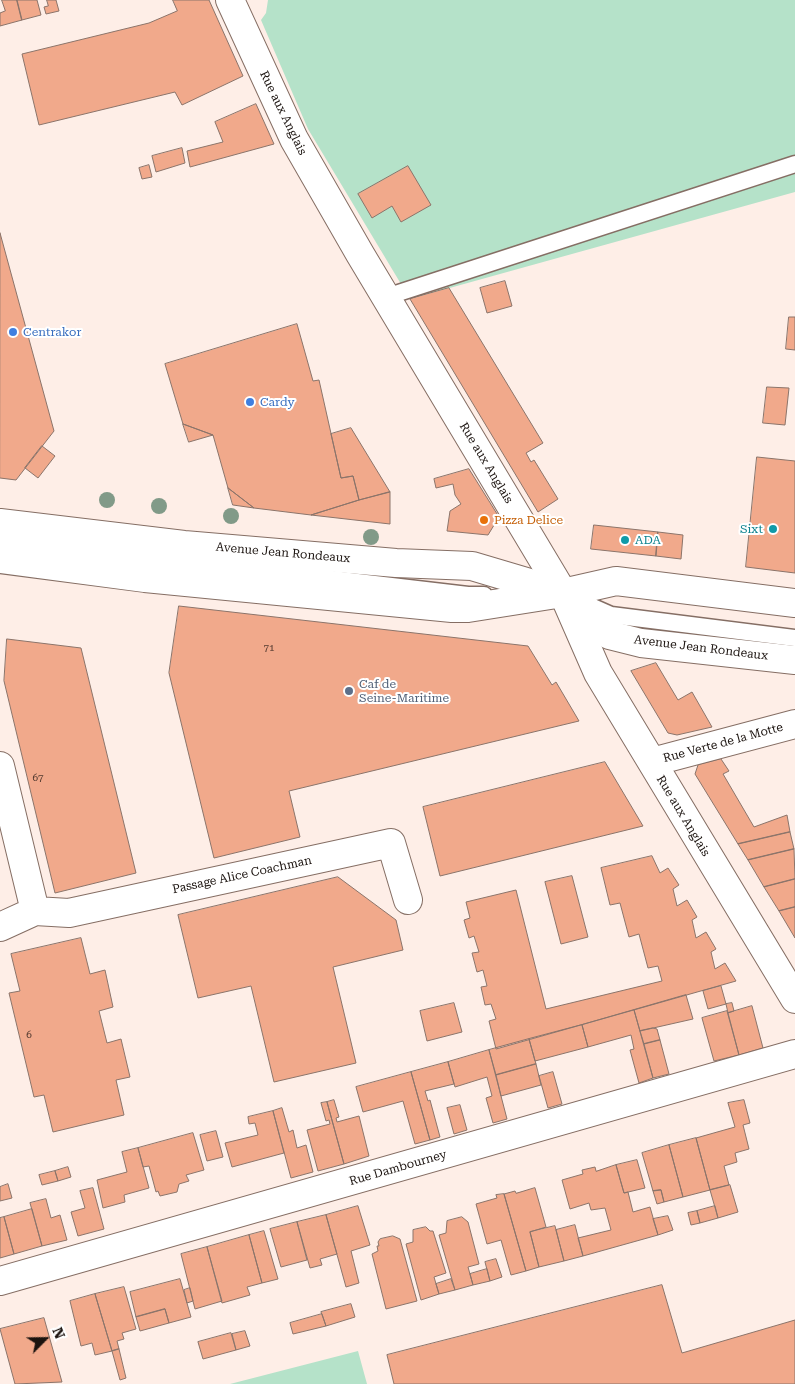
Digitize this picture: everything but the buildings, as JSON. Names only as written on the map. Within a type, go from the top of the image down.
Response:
[{"type":"street","name":"Rue aux Anglais","points":[[230,0],[294,138],[386,297],[564,593],[598,673],[794,995]]},
{"type":"street","name":"Avenue Jean Rondeaux","points":[[0,523],[194,546],[396,563],[472,566],[564,593],[609,635],[641,643],[795,660]]},
{"type":"street","name":"Avenue Jean Rondeaux","points":[[0,559],[146,578],[452,608],[468,608],[564,593],[616,581],[795,603]]},
{"type":"street","name":"Rue Verte de la Motte","points":[[652,762],[795,724]]},
{"type":"street","points":[[0,766],[35,911],[0,927]]},
{"type":"street","name":"Passage Alice Coachman","points":[[35,911],[69,913],[391,843],[408,900]]},
{"type":"street","name":"Rue Dambourney","points":[[0,1281],[795,1054]]},
{"type":"lane","points":[[386,297],[795,164]]},
{"type":"lane","name":"Avenue Jean Rondeaux","points":[[0,540],[468,595],[564,593],[611,616],[795,638]]},
{"type":"green space","points":[[268,0],[795,0],[795,192],[410,299],[308,129],[261,20],[266,13]]},
{"type":"green space","points":[[358,1351],[367,1384],[230,1384]]},
{"type":"place","name":"Centrakor","points":[[13,332]]},
{"type":"place","name":"Cardy","points":[[250,402]]},
{"type":"place","name":"Pizza Delice","points":[[484,520]]},
{"type":"place","name":"Sixt","points":[[773,529]]},
{"type":"place","name":"ADA","points":[[625,540]]},
{"type":"place","name":"Caf de Seine-Maritime","points":[[349,691]]}]
